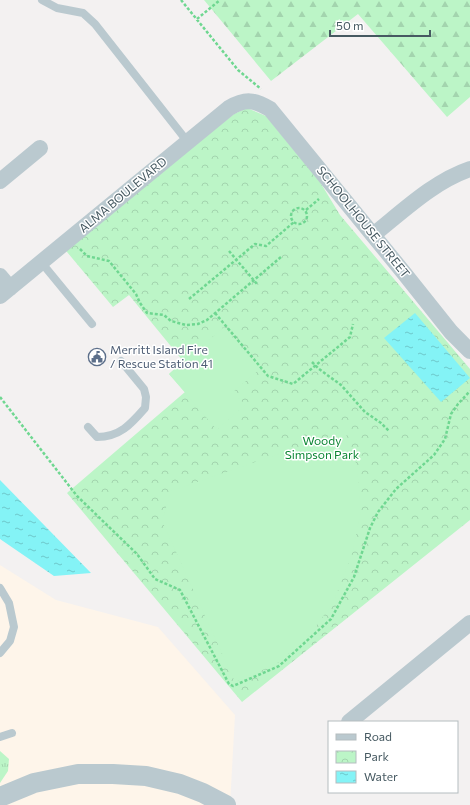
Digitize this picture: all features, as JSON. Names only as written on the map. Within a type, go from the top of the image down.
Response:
[{"type":"street","name":"ALMA BOULEVARD","points":[[3,287],[41,262],[229,108],[240,102],[251,101]]},
{"type":"street","name":"SCHOOLHOUSE STREET","points":[[251,101],[260,103],[270,109],[451,332],[470,351]]},
{"type":"street","points":[[0,181],[40,148]]},
{"type":"street","points":[[373,235],[430,190],[447,180],[470,170]]},
{"type":"street","points":[[351,721],[470,623]]},
{"type":"street","points":[[0,797],[34,784],[78,774],[113,774],[146,776],[180,784],[203,793],[226,805]]},
{"type":"lane","points":[[42,0],[57,8],[83,13],[95,24],[187,141]]},
{"type":"lane","points":[[41,262],[92,324]]},
{"type":"lane","points":[[88,427],[97,437],[107,437],[123,431],[145,408],[146,397],[144,389],[121,361]]},
{"type":"lane","points":[[0,588],[10,603],[14,627],[10,640],[0,653]]},
{"type":"lane","points":[[0,737],[12,733]]},
{"type":"path","points":[[181,0],[238,70],[266,92]]},
{"type":"path","points":[[197,19],[220,0]]},
{"type":"path","points":[[306,210],[320,199]]},
{"type":"path","points":[[301,208],[306,210],[308,215],[306,221],[299,224],[294,222],[291,217],[292,212],[301,208]]},
{"type":"path","points":[[189,300],[255,244],[266,246],[294,222]]},
{"type":"path","points":[[77,246],[87,256],[109,261],[136,294],[147,313],[164,315],[171,321],[186,325],[198,324],[207,320],[281,257]]},
{"type":"path","points":[[229,251],[257,284]]},
{"type":"path","points":[[215,313],[268,376],[293,384],[350,337],[353,324]]},
{"type":"path","points":[[312,362],[315,366],[341,385],[365,412],[381,423],[389,431]]},
{"type":"path","points":[[0,397],[77,496],[137,554],[155,579],[180,590],[229,684],[233,686],[279,666],[331,619],[354,577],[370,528],[378,512],[396,489],[434,455],[445,438],[451,414],[470,391]]},
{"type":"shaded area","points":[[0,565],[56,600],[158,627],[235,715],[230,805],[0,805]]},
{"type":"green space","points":[[204,0],[470,0],[470,97],[447,117],[358,14],[271,81]]},
{"type":"green space","name":"Woody Simpson Park","points":[[247,108],[266,116],[320,182],[340,215],[470,369],[470,520],[242,702],[67,493],[185,392],[169,374],[183,361],[129,295],[113,307],[62,246],[234,114]]},
{"type":"green space","points":[[224,327],[259,370],[233,392],[245,405],[217,430],[169,374]]},
{"type":"green space","points":[[345,431],[357,466],[361,510],[353,551],[333,603],[307,638],[276,664],[235,682],[162,521],[171,491]]},
{"type":"green space","points":[[0,751],[9,759],[8,771],[0,783]]},
{"type":"water","points":[[415,313],[470,378],[441,402],[384,338]]},
{"type":"water","points":[[0,480],[91,573],[54,576],[0,539]]},
{"type":"place","name":"Merritt Island Fire / Rescue Station 41","points":[[97,357]]}]
